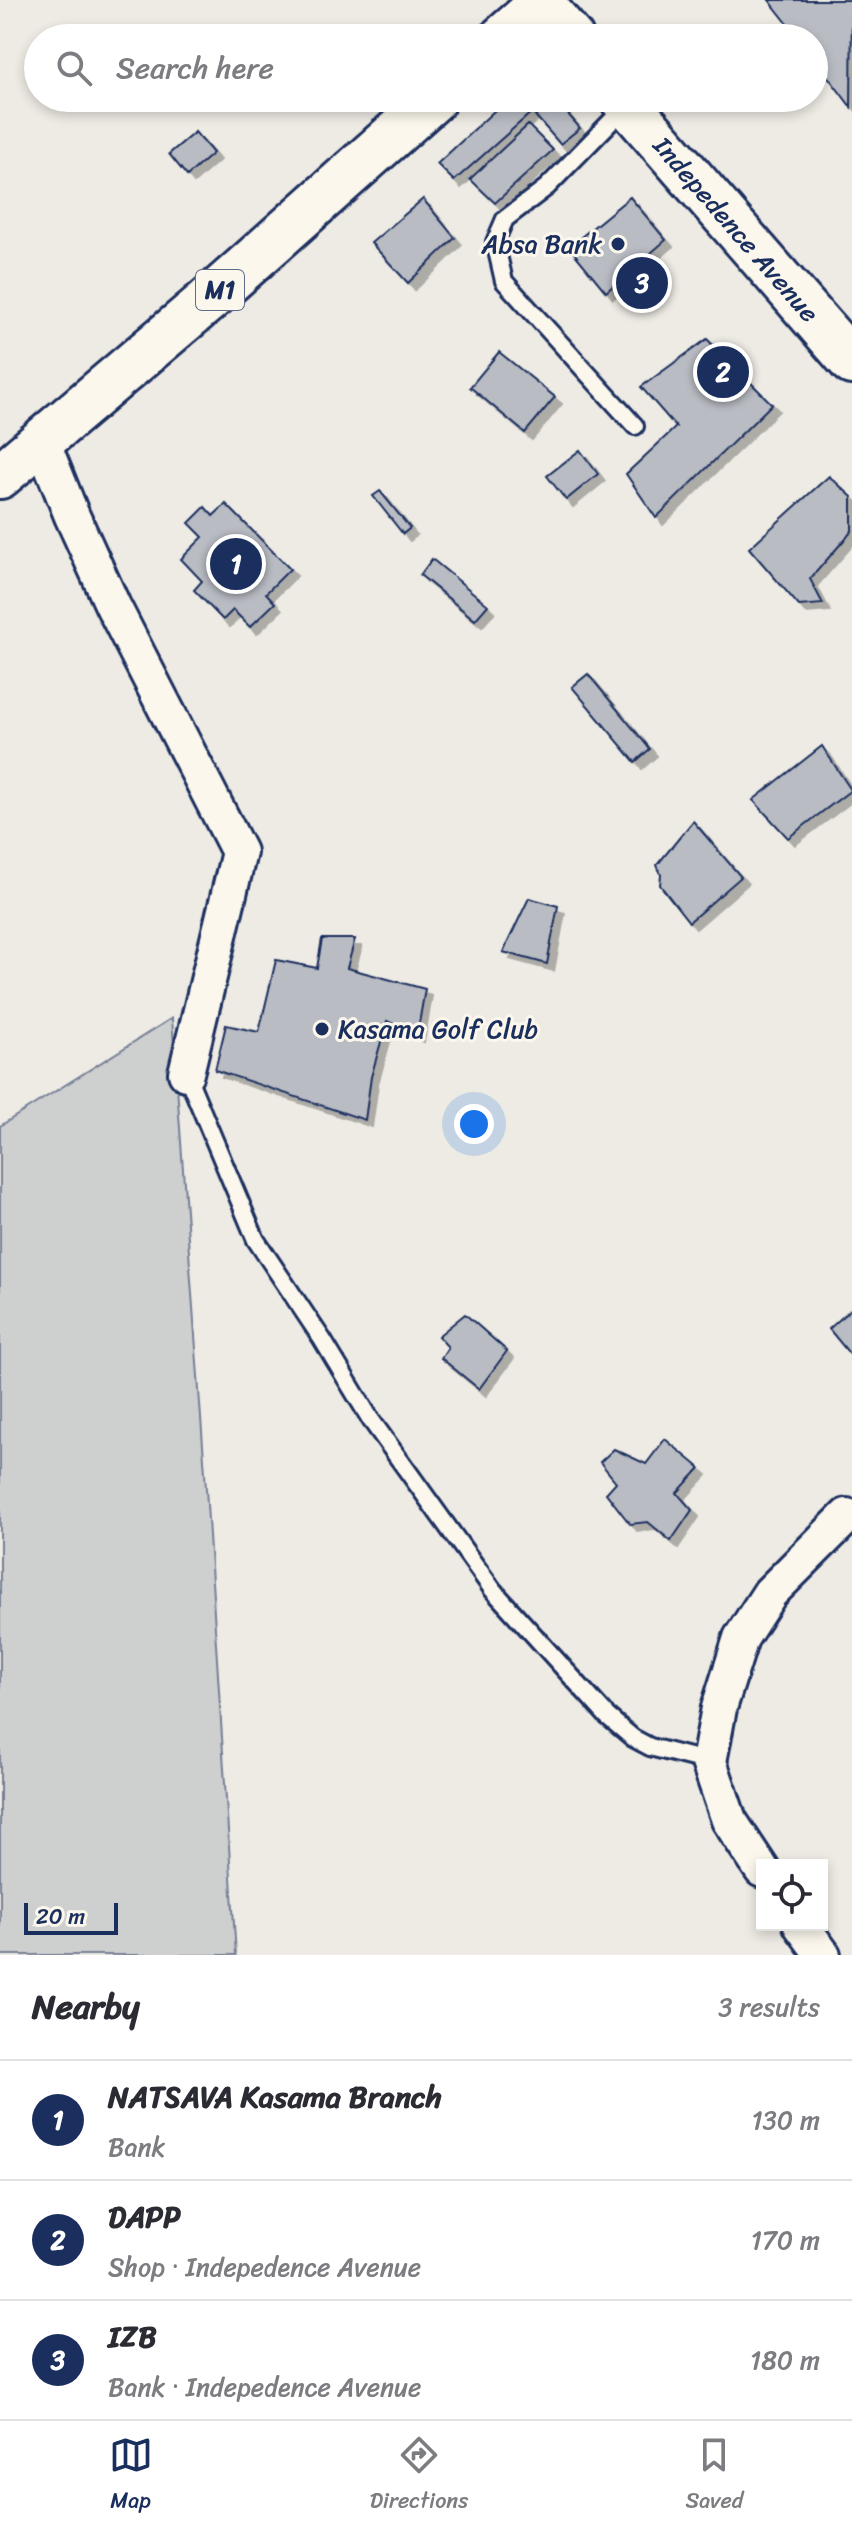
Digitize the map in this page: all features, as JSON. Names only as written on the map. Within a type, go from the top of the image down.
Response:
[{"type":"main road","points":[[517,24],[541,1],[560,24]]},
{"type":"main road","name":"M1","points":[[0,476],[207,301],[419,112]]},
{"type":"main road","name":"Indepedence Avenue","points":[[634,112],[852,362]]},
{"type":"street","points":[[42,441],[113,606],[239,852],[186,1073]]},
{"type":"street","points":[[756,1861],[729,1820],[709,1762],[719,1708],[741,1638],[770,1593],[847,1516]]},
{"type":"street","points":[[805,1931],[823,1955]]},
{"type":"lane","points":[[614,112],[547,187],[505,219],[495,242],[504,281],[635,426]]},
{"type":"lane","points":[[186,1073],[256,1240],[371,1420],[493,1590],[607,1716],[633,1738],[650,1747],[709,1762]]},
{"type":"shaded area","points":[[172,1018],[236,1955],[0,1955],[0,1126]]},
{"type":"building","points":[[769,0],[852,0],[851,107],[828,77],[828,24],[788,24]]},
{"type":"building","points":[[493,112],[532,112],[454,181],[437,164]]},
{"type":"building","points":[[532,112],[566,112],[580,128],[560,144]]},
{"type":"building","points":[[528,125],[553,150],[495,203],[470,179]]},
{"type":"building","points":[[195,132],[213,153],[187,176],[169,154]]},
{"type":"building","name":"Absa Bank","points":[[630,197],[666,240],[606,292],[569,247]]},
{"type":"building","points":[[423,199],[455,238],[408,283],[371,243]]},
{"type":"building","points":[[707,339],[772,404],[656,518],[626,474],[676,427],[641,387]]},
{"type":"building","points":[[499,352],[555,397],[525,433],[470,387]]},
{"type":"building","points":[[580,450],[598,474],[566,500],[547,476]]},
{"type":"building","points":[[829,476],[852,497],[852,531],[810,579],[823,604],[799,606],[749,548]]},
{"type":"building","points":[[380,491],[410,528],[403,534],[373,496]]},
{"type":"building","points":[[226,504],[290,569],[266,593],[275,603],[250,627],[233,610],[223,620],[194,590],[202,581],[181,559],[203,537],[189,523],[205,507],[213,516]]},
{"type":"building","points":[[432,559],[488,605],[475,620],[420,575]]},
{"type":"building","points":[[588,674],[650,749],[635,762],[572,687]]},
{"type":"building","points":[[822,746],[851,790],[788,838],[753,800]]},
{"type":"building","points":[[693,821],[741,877],[689,922],[660,885],[661,875],[657,865]]},
{"type":"building","points":[[529,898],[558,906],[547,964],[503,952]]},
{"type":"building","name":"Kasama Golf Club","points":[[322,939],[355,939],[347,968],[425,989],[417,1035],[387,1021],[371,1077],[365,1120],[215,1070],[226,1025],[259,1032],[276,960],[317,968]]},
{"type":"building","points":[[852,1308],[852,1357],[829,1329]]},
{"type":"building","points":[[465,1314],[507,1351],[479,1389],[441,1358],[448,1347],[438,1336]]},
{"type":"building","points":[[665,1439],[700,1468],[677,1493],[692,1510],[671,1541],[648,1522],[630,1524],[606,1493],[616,1482],[600,1462],[614,1449],[646,1464]]},
{"type":"place","name":"Absa Bank","points":[[618,244]]},
{"type":"place","name":"IZB","points":[[642,283]]},
{"type":"place","name":"DAPP","points":[[723,372]]},
{"type":"place","name":"NATSAVA Kasama Branch","points":[[236,564]]},
{"type":"place","name":"Kasama Golf Club","points":[[322,1029]]}]
